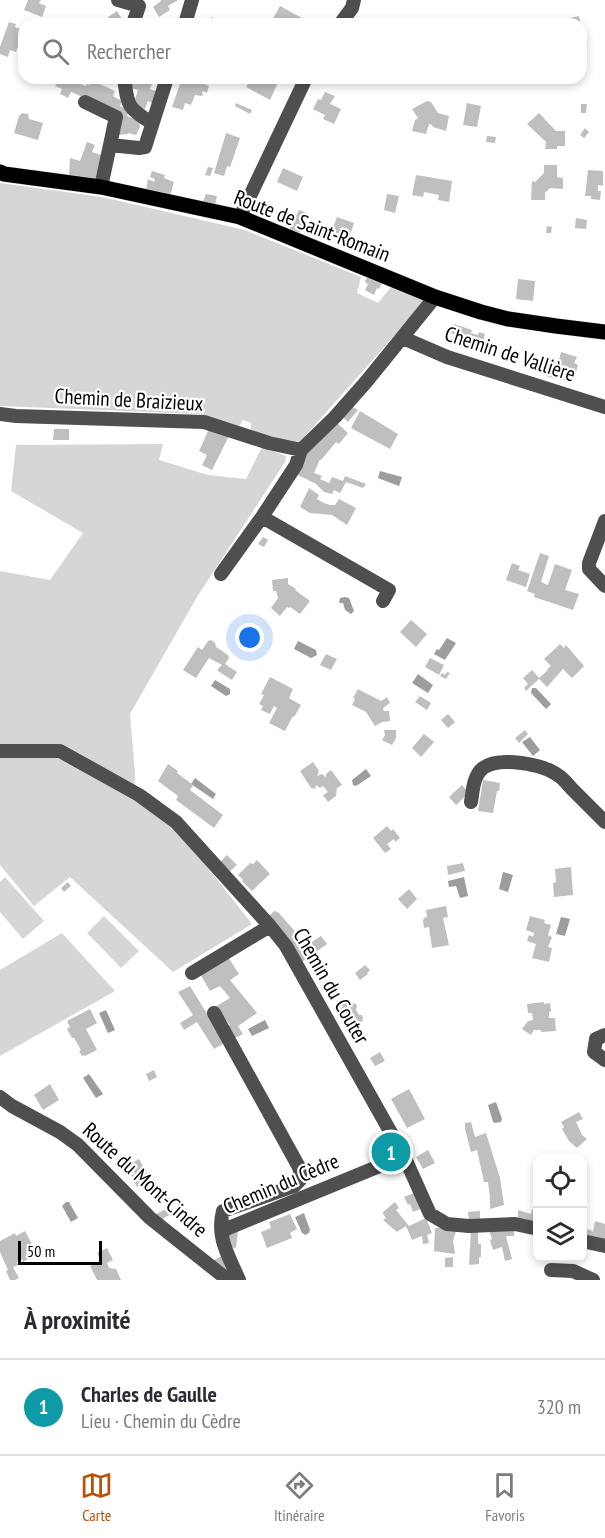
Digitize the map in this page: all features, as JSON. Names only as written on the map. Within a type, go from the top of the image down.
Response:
[{"type":"main road","name":"Route de Saint-Romain","points":[[0,172],[101,187],[240,217],[435,297],[481,312],[556,326],[605,332]]},
{"type":"street","points":[[117,0],[139,6],[136,18]]},
{"type":"street","points":[[187,18],[192,0]]},
{"type":"street","points":[[344,18],[352,8],[354,0]]},
{"type":"street","points":[[125,84],[128,103],[137,114],[152,123]]},
{"type":"street","points":[[110,145],[145,147],[165,84]]},
{"type":"street","points":[[240,217],[303,84]]},
{"type":"street","points":[[85,102],[116,117],[101,187]]},
{"type":"street","points":[[220,574],[262,517],[296,465],[301,450],[335,417],[435,297]]},
{"type":"street","name":"Chemin de Vallière","points":[[403,338],[447,357],[605,407]]},
{"type":"street","name":"Chemin de Braizieux","points":[[0,414],[204,422],[269,443],[301,450]]},
{"type":"street","points":[[262,517],[389,590],[383,601]]},
{"type":"street","points":[[605,521],[589,563],[590,569],[605,586]]},
{"type":"street","name":"Chemin du Couter","points":[[0,751],[60,751],[139,795],[176,822],[286,946],[404,1156],[430,1214],[447,1224],[469,1226],[515,1224],[533,1228]]},
{"type":"street","points":[[471,802],[474,783],[484,767],[521,762],[558,775],[605,822]]},
{"type":"street","points":[[192,973],[270,926]]},
{"type":"street","points":[[214,1013],[300,1169],[300,1180],[294,1186],[223,1211],[220,1223],[223,1232]]},
{"type":"street","points":[[605,1035],[596,1039],[594,1052],[605,1060]]},
{"type":"street","name":"Route du Mont-Cindre","points":[[0,1097],[78,1145],[150,1218],[228,1280]]},
{"type":"street","name":"Chemin du Cèdre","points":[[239,1280],[222,1240],[226,1229],[404,1156]]},
{"type":"street","points":[[587,1242],[605,1246]]},
{"type":"street","points":[[551,1270],[573,1271],[593,1280]]},
{"type":"shaded area","points":[[0,183],[102,197],[245,230],[361,277],[357,293],[378,303],[391,287],[425,301],[298,444],[251,430],[251,423],[243,420],[239,426],[200,414],[0,406]]},
{"type":"shaded area","points":[[163,444],[159,460],[208,475],[246,479],[262,447],[286,456],[285,462],[197,597],[130,714],[135,774],[134,800],[174,825],[252,924],[173,972],[70,877],[34,906],[0,865],[0,571],[50,580],[83,533],[11,491],[16,445]]},
{"type":"shaded area","points":[[380,471],[402,477],[399,486],[378,478]]},
{"type":"shaded area","points":[[340,598],[349,598],[354,611],[351,614],[345,610],[343,603],[339,603]]},
{"type":"shaded area","points":[[447,638],[456,643],[445,660],[434,654]]},
{"type":"shaded area","points":[[298,641],[316,650],[317,655],[311,658],[294,649]]},
{"type":"shaded area","points":[[418,674],[433,685],[428,693],[412,683]]},
{"type":"shaded area","points":[[215,680],[230,689],[230,694],[226,696],[211,686]]},
{"type":"shaded area","points":[[532,688],[536,688],[551,704],[546,709],[531,693]]},
{"type":"shaded area","points":[[530,737],[540,750],[533,756],[522,742]]},
{"type":"shaded area","points":[[366,769],[371,776],[356,786],[353,785],[352,780]]},
{"type":"shaded area","points":[[195,778],[216,794],[213,799],[191,784]]},
{"type":"shaded area","points":[[503,872],[513,875],[508,892],[499,889]]},
{"type":"shaded area","points":[[5,877],[44,921],[23,939],[0,912],[0,882]]},
{"type":"shaded area","points":[[464,877],[468,896],[460,898],[456,886],[449,887],[448,881]]},
{"type":"shaded area","points":[[104,916],[139,951],[121,968],[87,933]]},
{"type":"shaded area","points":[[561,917],[570,919],[565,936],[556,934]]},
{"type":"shaded area","points":[[62,933],[115,991],[0,1056],[0,970]]},
{"type":"shaded area","points":[[106,1010],[115,1030],[108,1033],[99,1013]]},
{"type":"shaded area","points":[[265,1020],[269,1028],[252,1036],[248,1029]]},
{"type":"shaded area","points":[[89,1074],[103,1094],[96,1098],[83,1078]]},
{"type":"shaded area","points":[[496,1102],[502,1119],[501,1122],[495,1123],[488,1105]]},
{"type":"shaded area","points":[[69,1202],[78,1218],[71,1222],[62,1206]]},
{"type":"shaded area","points":[[304,1213],[310,1230],[305,1235],[295,1217]]},
{"type":"building","points":[[28,0],[41,0],[39,3],[46,6],[42,17],[24,10]]},
{"type":"building","points":[[160,0],[178,0],[168,6],[170,10],[159,17],[153,7]]},
{"type":"building","points":[[280,6],[302,18],[273,18]]},
{"type":"building","points":[[117,11],[121,18],[109,18]]},
{"type":"building","points":[[9,22],[16,24],[18,46],[16,52],[10,50],[8,57],[0,54],[0,47]]},
{"type":"building","points":[[56,84],[86,86],[87,84],[100,84],[115,91],[113,96],[122,101],[120,106],[129,110],[127,116],[139,121],[140,127],[136,135],[129,133],[118,135],[123,114],[71,92],[68,98],[60,94],[62,89],[55,86]]},
{"type":"building","points":[[131,84],[152,84],[150,89],[156,91],[152,103],[148,101],[144,111],[133,106],[138,90],[131,88]]},
{"type":"building","points":[[180,84],[209,86],[207,93],[202,91],[203,95],[195,95],[191,105],[185,103],[183,110],[172,107]]},
{"type":"building","points":[[248,84],[277,85],[270,100],[246,87]]},
{"type":"building","points":[[325,92],[335,96],[330,104],[341,109],[334,124],[323,119],[325,115],[313,109]]},
{"type":"building","points":[[427,101],[431,102],[438,113],[449,116],[446,131],[429,124],[426,134],[412,131],[415,120],[418,118],[412,109]]},
{"type":"building","points":[[236,103],[252,110],[250,114],[235,106]]},
{"type":"building","points":[[467,103],[481,106],[477,127],[463,125]]},
{"type":"building","points":[[581,104],[587,104],[586,113],[581,113]]},
{"type":"building","points":[[22,113],[28,114],[29,119],[43,123],[38,140],[14,133]]},
{"type":"building","points":[[539,113],[556,131],[565,131],[565,146],[545,149],[546,142],[527,124]]},
{"type":"building","points":[[585,128],[589,132],[584,138],[580,135]]},
{"type":"building","points":[[226,133],[240,138],[230,167],[227,166],[224,176],[214,173]]},
{"type":"building","points":[[487,136],[496,137],[495,143],[486,142]]},
{"type":"building","points":[[87,142],[95,145],[92,152],[104,156],[97,179],[69,177],[70,158],[80,161]]},
{"type":"building","points":[[544,165],[557,165],[557,177],[563,178],[563,189],[550,188],[545,193],[545,200],[531,200],[532,181],[535,182],[544,173]]},
{"type":"building","points":[[208,167],[213,168],[210,176],[205,175]]},
{"type":"building","points":[[283,168],[303,177],[297,191],[277,182]]},
{"type":"building","points":[[588,170],[603,171],[603,186],[598,185],[598,191],[601,191],[600,200],[585,196]]},
{"type":"building","points":[[152,171],[165,175],[164,178],[174,182],[170,196],[146,190],[148,179],[154,182],[155,179],[150,177]]},
{"type":"building","points":[[416,175],[452,181],[449,202],[438,200],[439,195],[424,192],[423,197],[412,195]]},
{"type":"building","points":[[206,194],[217,196],[215,205],[203,202]]},
{"type":"building","points":[[387,194],[399,196],[395,213],[384,210]]},
{"type":"building","points":[[299,210],[305,212],[302,219],[305,219],[299,234],[289,230]]},
{"type":"building","points":[[337,217],[354,223],[349,238],[332,231]]},
{"type":"building","points":[[576,218],[587,220],[586,229],[575,228]]},
{"type":"building","points":[[547,226],[552,227],[551,233],[546,233]]},
{"type":"building","points":[[368,275],[383,282],[374,295],[365,290]]},
{"type":"building","points":[[518,279],[535,281],[533,301],[516,299]]},
{"type":"building","points":[[454,324],[472,330],[471,333],[485,334],[482,344],[485,345],[483,352],[454,345],[456,338],[459,340],[460,337],[451,333]]},
{"type":"building","points":[[561,352],[577,357],[574,363],[578,365],[573,383],[561,379],[562,375],[557,374],[556,379],[546,376],[548,367],[558,370]]},
{"type":"building","points":[[351,406],[358,410],[348,422],[342,416]]},
{"type":"building","points":[[360,411],[398,434],[390,449],[351,428]]},
{"type":"building","points":[[336,422],[348,433],[339,444],[336,442],[320,459],[314,473],[322,476],[320,479],[329,483],[332,477],[343,481],[345,476],[366,484],[363,488],[346,482],[340,493],[334,490],[332,494],[324,492],[316,484],[296,474],[306,454]]},
{"type":"building","points":[[54,429],[69,429],[69,440],[53,440]]},
{"type":"building","points":[[209,429],[229,436],[212,470],[202,465],[207,455],[199,451]]},
{"type":"building","points":[[309,488],[319,495],[317,499],[324,503],[335,505],[339,499],[356,508],[347,525],[332,515],[310,513],[300,507]]},
{"type":"building","points":[[263,537],[268,540],[264,547],[258,544]]},
{"type":"building","points":[[540,553],[549,556],[541,582],[548,585],[555,564],[572,570],[565,590],[579,594],[573,610],[534,597],[535,594],[527,591]]},
{"type":"building","points":[[512,563],[520,566],[518,570],[530,574],[526,587],[506,580]]},
{"type":"building","points":[[288,578],[288,584],[310,601],[300,614],[287,607],[280,616],[271,608],[278,598],[276,591],[273,591],[272,580]]},
{"type":"building","points":[[411,620],[427,634],[416,647],[400,632]]},
{"type":"building","points":[[211,640],[216,647],[228,655],[229,658],[225,664],[237,672],[232,680],[218,671],[222,665],[209,658],[196,678],[183,670],[198,647],[202,650]]},
{"type":"building","points":[[560,644],[564,648],[566,645],[584,666],[572,678],[563,669],[547,687],[539,679],[526,691],[524,688],[528,684],[523,678],[532,670],[539,678],[548,670],[551,666],[544,659]]},
{"type":"building","points":[[326,654],[337,659],[331,670],[320,665]]},
{"type":"building","points":[[430,658],[444,665],[439,675],[425,667]]},
{"type":"building","points":[[447,672],[450,673],[446,679],[440,676],[442,673],[445,675]]},
{"type":"building","points":[[270,677],[293,689],[289,698],[301,705],[285,731],[269,723],[277,708],[274,706],[270,714],[261,710],[263,706],[259,704],[264,695],[261,694]]},
{"type":"building","points":[[358,689],[381,701],[387,697],[390,703],[383,708],[384,711],[389,711],[390,721],[375,726],[366,712],[352,705]]},
{"type":"building","points":[[420,696],[431,703],[427,710],[415,702]]},
{"type":"building","points":[[448,714],[455,722],[448,728],[441,720]]},
{"type":"building","points":[[384,730],[396,730],[396,738],[392,745],[382,740],[385,735]]},
{"type":"building","points":[[525,730],[528,734],[519,743],[515,738]]},
{"type":"building","points":[[424,734],[434,742],[421,757],[412,748]]},
{"type":"building","points":[[313,762],[319,771],[317,776],[322,774],[326,777],[331,770],[342,785],[337,788],[336,796],[328,802],[323,795],[328,792],[323,786],[320,788],[316,785],[315,789],[311,788],[300,771]]},
{"type":"building","points":[[168,764],[193,785],[190,790],[223,815],[214,828],[176,800],[178,796],[158,781]]},
{"type":"building","points":[[483,780],[500,783],[493,813],[478,811]]},
{"type":"building","points":[[462,785],[469,793],[456,805],[449,797]]},
{"type":"building","points":[[387,826],[391,831],[393,829],[400,838],[387,844],[391,849],[385,853],[373,838]]},
{"type":"building","points":[[227,855],[237,865],[228,873],[219,863]]},
{"type":"building","points":[[257,860],[270,874],[252,891],[238,875],[250,863],[253,864]]},
{"type":"building","points":[[463,863],[465,871],[448,875],[447,866]]},
{"type":"building","points":[[571,867],[573,895],[554,897],[555,869]]},
{"type":"building","points":[[68,882],[71,886],[64,892],[61,888]]},
{"type":"building","points":[[409,889],[417,899],[407,909],[398,899]]},
{"type":"building","points":[[446,906],[448,917],[443,918],[449,945],[432,948],[429,927],[424,928],[426,910]]},
{"type":"building","points":[[274,911],[278,912],[299,936],[297,937],[304,947],[321,936],[327,944],[300,963],[268,917]]},
{"type":"building","points":[[530,916],[545,920],[544,923],[551,925],[548,935],[552,937],[548,947],[552,948],[549,962],[532,958],[536,944],[527,941],[529,935],[533,937],[534,933],[526,930]]},
{"type":"building","points":[[228,957],[239,974],[230,980],[257,1013],[238,1026],[243,1034],[235,1038],[228,1027],[230,1025],[215,1007],[230,998],[220,986],[210,991],[200,974]]},
{"type":"building","points":[[365,965],[370,970],[360,980],[355,973]]},
{"type":"building","points":[[190,986],[225,1043],[214,1049],[197,1022],[184,1030],[180,1023],[193,1015],[178,992]]},
{"type":"building","points":[[347,1000],[349,1004],[356,1004],[356,1010],[363,1018],[359,1023],[361,1027],[354,1030],[341,1008],[343,1007],[341,1004]]},
{"type":"building","points":[[544,1002],[544,1004],[550,1003],[549,1018],[555,1018],[556,1031],[534,1030],[531,1035],[522,1029],[528,1021],[533,1020],[532,1013],[528,1013],[527,1004]]},
{"type":"building","points":[[90,1009],[97,1023],[86,1029],[97,1050],[82,1056],[79,1051],[81,1050],[67,1029],[70,1027],[67,1021]]},
{"type":"building","points":[[380,1052],[385,1061],[375,1066],[370,1058]]},
{"type":"building","points":[[154,1070],[157,1077],[149,1081],[146,1074]]},
{"type":"building","points":[[50,1084],[59,1100],[43,1110],[34,1095]]},
{"type":"building","points":[[409,1089],[425,1119],[407,1128],[391,1099]]},
{"type":"building","points":[[579,1112],[583,1119],[576,1122],[582,1135],[587,1139],[577,1148],[569,1141],[561,1122]]},
{"type":"building","points":[[471,1122],[475,1137],[486,1133],[500,1178],[504,1205],[490,1209],[488,1182],[484,1182],[477,1150],[471,1152],[465,1129],[465,1123]]},
{"type":"building","points":[[428,1150],[435,1163],[423,1169],[416,1157]]},
{"type":"building","points":[[139,1159],[151,1181],[137,1187],[131,1175],[135,1174],[130,1164]]},
{"type":"building","points":[[414,1193],[420,1209],[413,1212],[404,1197]]},
{"type":"building","points":[[395,1202],[399,1208],[396,1210],[409,1226],[426,1218],[432,1233],[427,1235],[429,1243],[423,1244],[422,1236],[412,1240],[406,1226],[397,1232],[383,1220],[386,1218],[383,1212]]},
{"type":"building","points":[[166,1209],[169,1215],[161,1220],[154,1215]]},
{"type":"building","points":[[533,1209],[533,1223],[518,1219],[518,1210],[531,1214]]},
{"type":"building","points":[[480,1211],[480,1222],[469,1222],[468,1212]]},
{"type":"building","points":[[290,1214],[297,1229],[290,1233],[292,1238],[267,1248],[261,1232],[271,1228],[269,1222]]},
{"type":"building","points":[[595,1221],[605,1224],[605,1241],[587,1237],[587,1229],[593,1232]]},
{"type":"building","points":[[488,1227],[514,1227],[514,1236],[506,1236],[512,1259],[505,1261],[502,1247],[493,1250]]},
{"type":"building","points":[[435,1228],[457,1228],[453,1241],[455,1254],[434,1251]]},
{"type":"building","points":[[478,1228],[481,1257],[479,1257],[479,1264],[469,1265],[471,1229]]},
{"type":"building","points":[[25,1231],[37,1254],[23,1262],[22,1259],[17,1262],[18,1265],[13,1267],[19,1278],[10,1280],[0,1252],[0,1241],[15,1233],[16,1236]]},
{"type":"building","points":[[238,1231],[236,1248],[229,1247],[226,1241],[229,1232]]},
{"type":"building","points":[[107,1248],[113,1260],[107,1263],[109,1268],[116,1269],[121,1280],[97,1280],[90,1266],[101,1261],[97,1253]]},
{"type":"building","points":[[224,1255],[230,1269],[225,1271],[212,1261]]},
{"type":"building","points":[[453,1257],[453,1267],[445,1267],[445,1258]]},
{"type":"place","name":"Charles de Gaulle","points":[[391,1152]]}]
